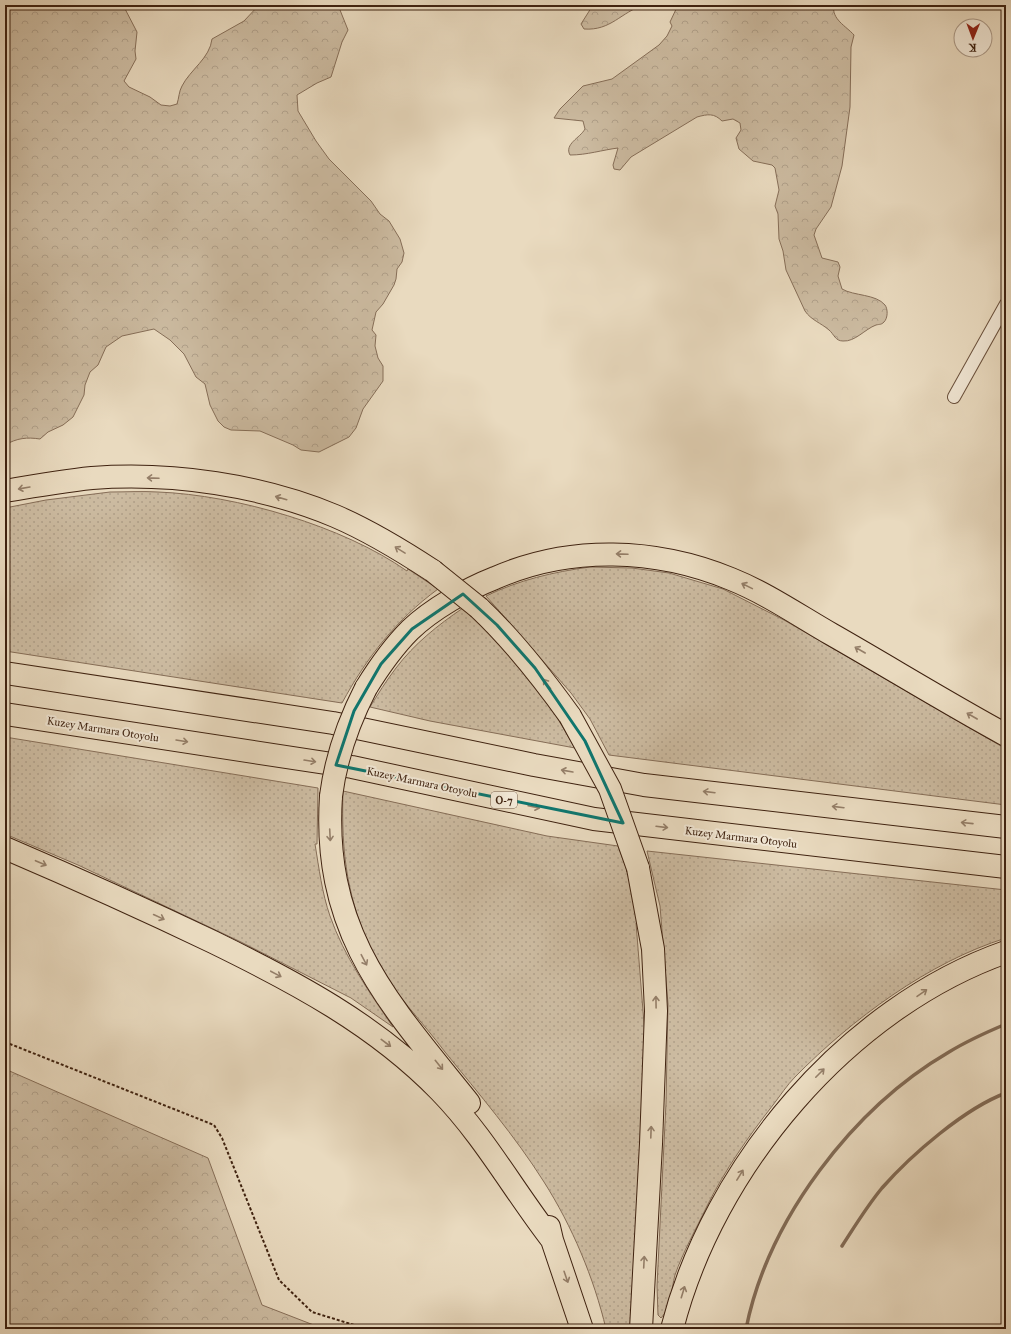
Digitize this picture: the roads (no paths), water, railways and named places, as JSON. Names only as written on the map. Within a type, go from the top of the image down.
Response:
[{"type":"highway","points":[[5,492],[58,482],[130,477],[197,482],[250,490],[279,497],[335,516],[384,540],[433,571],[479,608],[497,625],[535,668],[570,716],[610,789],[638,868],[653,949],[656,1011],[651,1144],[641,1329]]},
{"type":"highway","points":[[582,1329],[552,1240],[545,1213],[504,1148],[404,1022],[361,956],[346,920],[333,871],[330,829],[331,796],[336,766],[344,736],[366,688],[381,664],[412,629],[453,600],[485,582],[514,569],[584,555],[621,554],[663,558],[702,567],[732,579],[780,603],[1006,735]]},
{"type":"highway","points":[[5,672],[333,723],[534,765],[644,785],[1006,827]]},
{"type":"highway","name":"Kuzey Marmara Otoyolu","points":[[5,714],[352,767],[594,820],[1006,867]]},
{"type":"highway","points":[[5,848],[111,895],[247,959],[316,995],[370,1030],[420,1071],[456,1108],[482,1140],[552,1240]]},
{"type":"highway","points":[[672,1329],[686,1282],[699,1251],[728,1194],[774,1125],[805,1089],[860,1037],[928,989],[980,961],[1006,952]]},
{"type":"street","points":[[954,397],[1006,304]]},
{"type":"waterway","points":[[746,1329],[757,1288],[774,1247],[795,1208],[820,1170],[848,1135],[880,1103],[914,1075],[956,1048],[1006,1024]]},
{"type":"waterway","points":[[842,1246],[861,1216],[882,1188],[923,1147],[956,1121],[990,1100],[1006,1093]]}]
